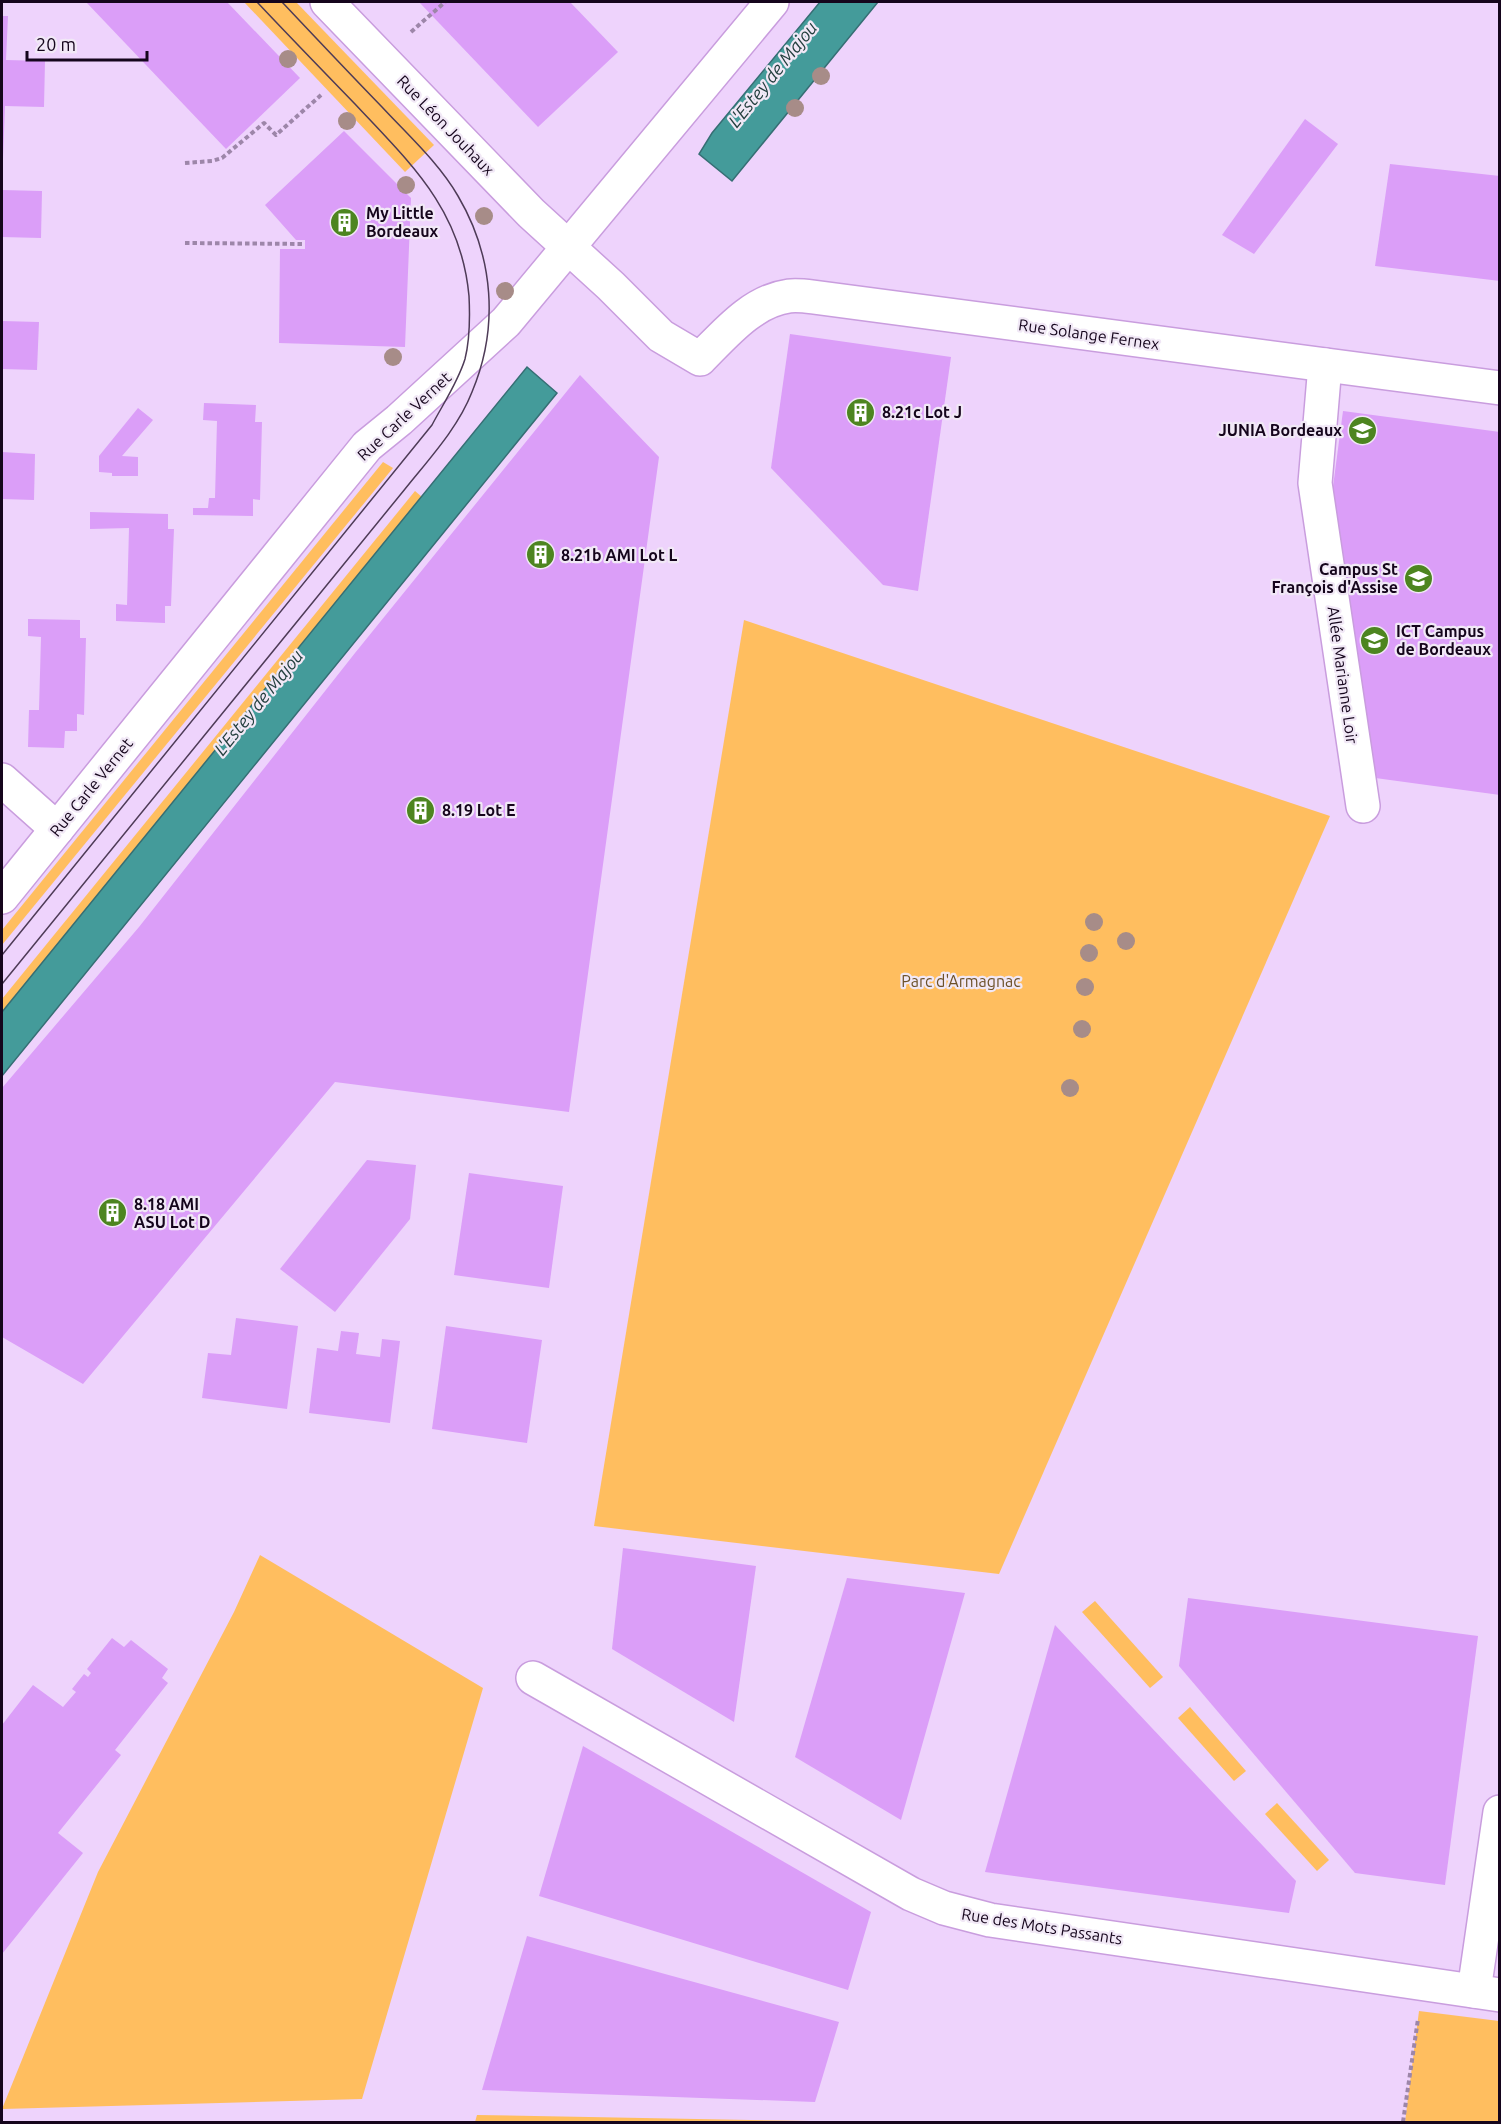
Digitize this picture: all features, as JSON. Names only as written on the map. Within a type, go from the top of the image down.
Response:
[{"type":"street","name":"Rue Léon Jouhaux","points":[[327,2],[531,213],[661,336],[700,359]]},
{"type":"street","name":"Rue Carle Vernet","points":[[2,897],[368,446],[488,340],[772,2]]},
{"type":"street","name":"Rue Solange Fernex","points":[[700,359],[734,326],[762,304],[789,296],[824,298],[1500,388]]},
{"type":"street","name":"Allée Marianne Loir","points":[[1325,365],[1315,483],[1363,806]]},
{"type":"street","points":[[2,780],[57,829]]},
{"type":"street","name":"Rue des Mots Passants","points":[[533,1678],[911,1894],[944,1908],[1001,1922],[1486,1993]]},
{"type":"street","points":[[1486,1993],[1500,1812]]},
{"type":"path","points":[[411,32],[445,2]]},
{"type":"path","points":[[185,163],[222,158],[264,123],[276,135],[321,95]]},
{"type":"path","points":[[184,243],[305,244]]},
{"type":"path","points":[[1403,2122],[1424,1983]]},
{"type":"green space","points":[[244,2],[296,2],[434,145],[405,172]]},
{"type":"green space","points":[[383,462],[393,468],[2,945],[2,930]]},
{"type":"green space","points":[[415,491],[422,497],[2,1013],[2,999]]},
{"type":"green space","name":"Parc d'Armagnac","points":[[744,620],[1330,816],[999,1574],[594,1526]]},
{"type":"green space","points":[[260,1555],[483,1688],[362,2099],[2,2109],[98,1872],[234,1612]]},
{"type":"green space","points":[[1095,1601],[1163,1677],[1150,1688],[1082,1612]]},
{"type":"green space","points":[[1190,1707],[1246,1771],[1234,1781],[1178,1718]]},
{"type":"green space","points":[[1277,1803],[1329,1860],[1317,1871],[1265,1814]]},
{"type":"green space","points":[[1419,2011],[1499,2021],[1499,2122],[1405,2122]]},
{"type":"green space","points":[[477,2115],[810,2121],[475,2122]]},
{"type":"water","name":"L'Estey de Majou","points":[[820,2],[878,2],[732,181],[699,154],[712,133]]},
{"type":"water","name":"L'Estey de Majou","points":[[527,367],[557,393],[2,1076],[2,1012]]},
{"type":"building","points":[[86,2],[227,2],[300,78],[226,149]]},
{"type":"building","points":[[419,2],[570,2],[618,52],[538,127]]},
{"type":"building","points":[[2,16],[8,16],[6,60],[45,61],[44,107],[5,106],[3,159],[2,159]]},
{"type":"building","points":[[1305,119],[1338,144],[1254,254],[1222,235]]},
{"type":"building","name":"My Little Bordeaux","points":[[344,131],[411,198],[405,347],[279,343],[280,249],[305,249],[305,240],[296,240],[265,205]]},
{"type":"building","points":[[1390,164],[1500,176],[1500,281],[1375,266]]},
{"type":"building","points":[[2,190],[42,191],[41,238],[2,237]]},
{"type":"building","points":[[2,321],[39,322],[37,370],[2,369]]},
{"type":"building","name":"8.21c Lot J","points":[[790,334],[951,357],[918,591],[883,585],[771,468]]},
{"type":"building","points":[[580,375],[659,457],[569,1112],[335,1082],[83,1384],[2,1337],[2,1088],[139,927],[355,653]]},
{"type":"building","points":[[204,403],[256,405],[255,422],[262,422],[260,500],[253,499],[253,516],[193,515],[193,508],[208,508],[209,498],[215,498],[217,421],[203,420]]},
{"type":"building","points":[[138,408],[153,420],[122,456],[138,457],[138,476],[112,476],[112,473],[99,472],[99,456]]},
{"type":"building","name":"Campus St François d'Assise","points":[[1343,411],[1500,432],[1500,795],[1368,777],[1329,517]]},
{"type":"building","points":[[2,452],[35,454],[34,500],[2,499]]},
{"type":"building","points":[[90,512],[168,514],[168,529],[174,529],[171,606],[165,606],[165,623],[116,621],[116,604],[127,605],[129,528],[90,529]]},
{"type":"building","points":[[28,619],[80,620],[80,638],[86,638],[84,715],[77,714],[77,731],[65,731],[64,748],[28,747],[29,710],[39,710],[41,637],[28,636]]},
{"type":"building","points":[[367,1160],[416,1165],[410,1219],[335,1312],[280,1269]]},
{"type":"building","points":[[469,1173],[563,1186],[549,1288],[454,1275]]},
{"type":"building","points":[[236,1318],[298,1326],[287,1409],[202,1398],[208,1353],[231,1355]]},
{"type":"building","points":[[446,1326],[542,1340],[527,1443],[432,1429]]},
{"type":"building","points":[[341,1331],[359,1333],[356,1354],[380,1357],[382,1339],[400,1341],[390,1423],[309,1413],[317,1348],[338,1351]]},
{"type":"building","points":[[623,1548],[756,1566],[734,1722],[612,1649]]},
{"type":"building","points":[[847,1578],[965,1593],[901,1820],[795,1757]]},
{"type":"building","points":[[1188,1598],[1478,1636],[1445,1885],[1355,1873],[1179,1666]]},
{"type":"building","points":[[1055,1625],[1296,1881],[1289,1913],[985,1872]]},
{"type":"building","points":[[112,1638],[124,1647],[131,1640],[168,1669],[162,1678],[168,1683],[115,1750],[121,1755],[58,1833],[83,1853],[2,1954],[2,1725],[33,1685],[63,1707],[76,1692],[72,1689],[84,1674],[88,1677],[91,1673],[87,1669]]},
{"type":"building","points":[[583,1746],[871,1912],[848,1990],[539,1896]]},
{"type":"building","points":[[527,1936],[839,2022],[815,2102],[482,2090]]},
{"type":"tram line","points":[[2,955],[432,425],[465,359],[468,344],[469,296],[464,265],[456,238],[444,213],[414,168],[257,2]]},
{"type":"tram line","points":[[2,984],[433,455],[459,418],[481,368],[489,318],[489,293],[479,243],[458,196],[423,150],[282,2]]},
{"type":"place","name":"My Little Bordeaux","points":[[345,222]]},
{"type":"place","name":"8.21c Lot J","points":[[861,412]]},
{"type":"place","name":"JUNIA Bordeaux","points":[[1363,430]]},
{"type":"place","name":"8.21b AMI Lot L","points":[[540,555]]},
{"type":"place","name":"Campus St François d'Assise","points":[[1419,578]]},
{"type":"place","name":"ICT Campus de Bordeaux","points":[[1375,640]]},
{"type":"place","name":"8.19 Lot E","points":[[421,810]]},
{"type":"place","name":"8.18 AMI ASU Lot D","points":[[113,1213]]}]
